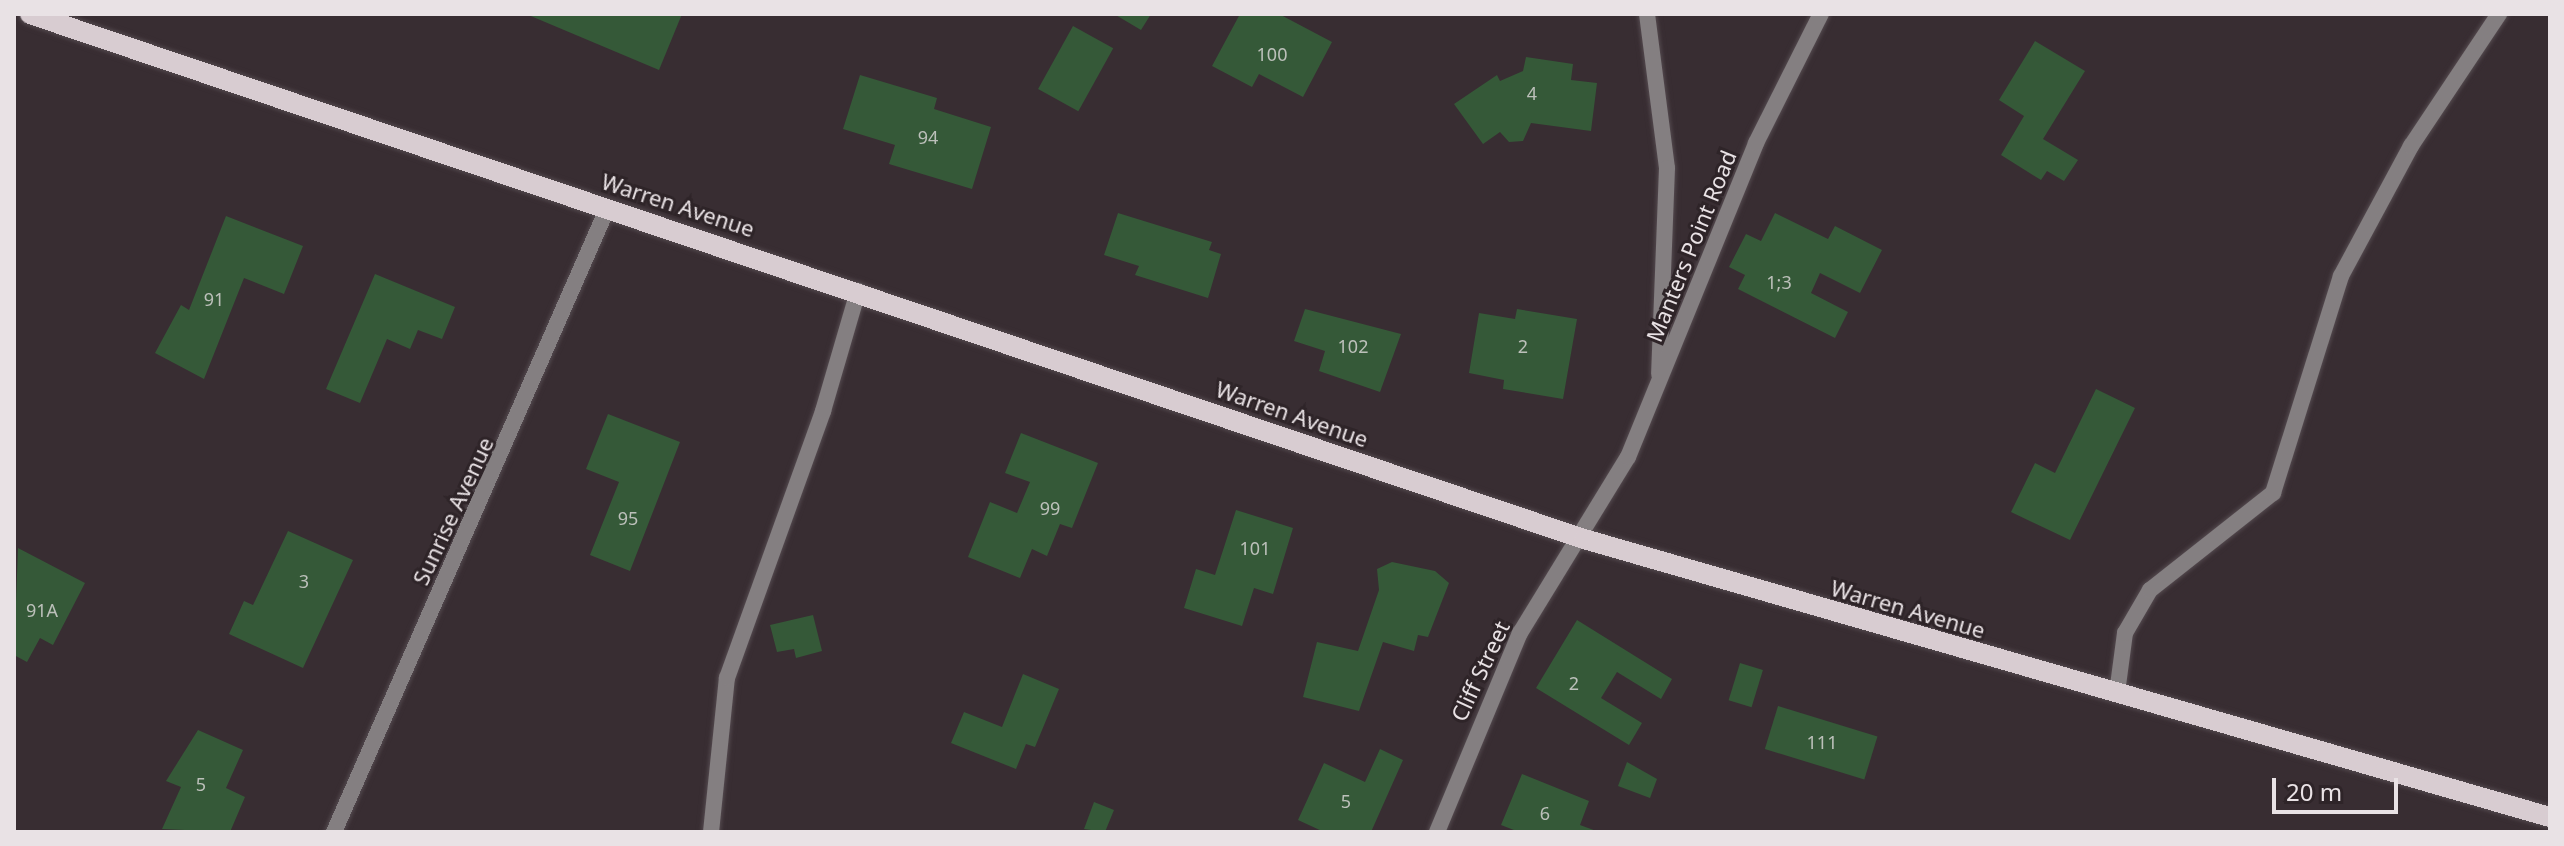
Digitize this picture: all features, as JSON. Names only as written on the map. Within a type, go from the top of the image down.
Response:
[{"type":"main road","name":"Warren Avenue","points":[[30,14],[858,291],[1584,539],[2550,817]]},
{"type":"street","points":[[1647,14],[1667,168],[1659,380]]},
{"type":"street","name":"Manters Point Road","points":[[1584,539],[1659,380],[1756,143],[1821,14]]},
{"type":"street","points":[[2117,693],[2125,633],[2150,590],[2273,493],[2346,265],[2411,146],[2499,14]]},
{"type":"street","name":"Sunrise Avenue","points":[[334,832],[608,207]]},
{"type":"street","points":[[711,832],[727,678],[823,411],[858,291]]},
{"type":"street","name":"Cliff Street","points":[[1437,832],[1520,633],[1584,539]]},
{"type":"building","points":[[526,14],[682,14],[659,70]]},
{"type":"building","points":[[1114,14],[1151,14],[1141,30]]},
{"type":"building","points":[[1240,14],[1279,14],[1332,42],[1303,97],[1259,74],[1252,87],[1212,66]]},
{"type":"building","points":[[1073,26],[1113,48],[1078,111],[1038,89]]},
{"type":"building","points":[[2035,41],[2085,71],[2043,139],[2078,160],[2064,181],[2047,171],[2041,180],[2001,155],[2024,116],[1999,100]]},
{"type":"building","points":[[1526,57],[1573,64],[1571,80],[1597,83],[1591,131],[1531,123],[1523,141],[1509,142],[1500,132],[1483,144],[1454,104],[1497,75],[1500,81],[1523,71]]},
{"type":"building","points":[[860,75],[937,98],[934,109],[991,127],[972,189],[889,164],[895,145],[843,129]]},
{"type":"building","points":[[1118,213],[1212,242],[1209,250],[1221,254],[1208,298],[1135,275],[1139,266],[1104,255]]},
{"type":"building","points":[[1775,213],[1828,239],[1835,226],[1882,250],[1860,293],[1820,273],[1811,293],[1848,312],[1835,338],[1738,289],[1745,275],[1729,267],[1746,234],[1761,241]]},
{"type":"building","points":[[226,216],[303,246],[284,294],[244,278],[204,379],[155,353],[181,305],[189,310]]},
{"type":"building","points":[[375,274],[455,307],[442,339],[418,330],[410,349],[387,339],[360,403],[326,389]]},
{"type":"building","points":[[1305,309],[1401,334],[1380,392],[1319,371],[1325,351],[1294,341]]},
{"type":"building","points":[[1517,309],[1577,319],[1563,399],[1503,389],[1504,380],[1469,373],[1479,313],[1515,319]]},
{"type":"building","points":[[2096,389],[2135,408],[2070,540],[2011,512],[2035,463],[2055,473]]},
{"type":"building","points":[[608,414],[680,442],[630,571],[590,555],[619,482],[586,469]]},
{"type":"building","points":[[1021,433],[1098,463],[1072,528],[1060,524],[1047,556],[1032,549],[1020,578],[968,557],[990,502],[1017,513],[1030,482],[1005,473]]},
{"type":"building","points":[[1236,510],[1293,528],[1273,594],[1254,588],[1242,626],[1184,608],[1196,569],[1215,575]]},
{"type":"building","points":[[288,531],[353,560],[303,668],[229,634],[244,601],[253,605]]},
{"type":"building","points":[[18,548],[85,583],[53,645],[40,638],[27,662],[14,655]]},
{"type":"building","points":[[1392,562],[1435,571],[1449,583],[1428,637],[1418,635],[1414,651],[1383,642],[1359,711],[1303,697],[1317,642],[1358,651],[1379,590],[1377,569]]},
{"type":"building","points":[[813,615],[822,651],[796,658],[794,649],[777,652],[770,625]]},
{"type":"building","points":[[1577,620],[1672,679],[1661,699],[1617,672],[1601,698],[1642,723],[1629,745],[1536,688]]},
{"type":"building","points":[[1740,663],[1763,670],[1752,707],[1729,700]]},
{"type":"building","points":[[1023,674],[1059,689],[1035,747],[1026,744],[1016,769],[951,743],[964,712],[1002,727]]},
{"type":"building","points":[[1778,706],[1877,736],[1864,779],[1765,749]]},
{"type":"building","points":[[198,730],[243,750],[226,788],[245,797],[230,832],[162,829],[181,787],[166,781]]},
{"type":"building","points":[[1380,749],[1403,760],[1371,832],[1324,832],[1298,820],[1324,763],[1365,782]]},
{"type":"building","points":[[1627,762],[1657,779],[1650,798],[1618,786]]},
{"type":"building","points":[[1522,774],[1589,801],[1580,825],[1599,832],[1519,832],[1501,825]]},
{"type":"building","points":[[1094,802],[1114,810],[1105,832],[1084,829]]}]
